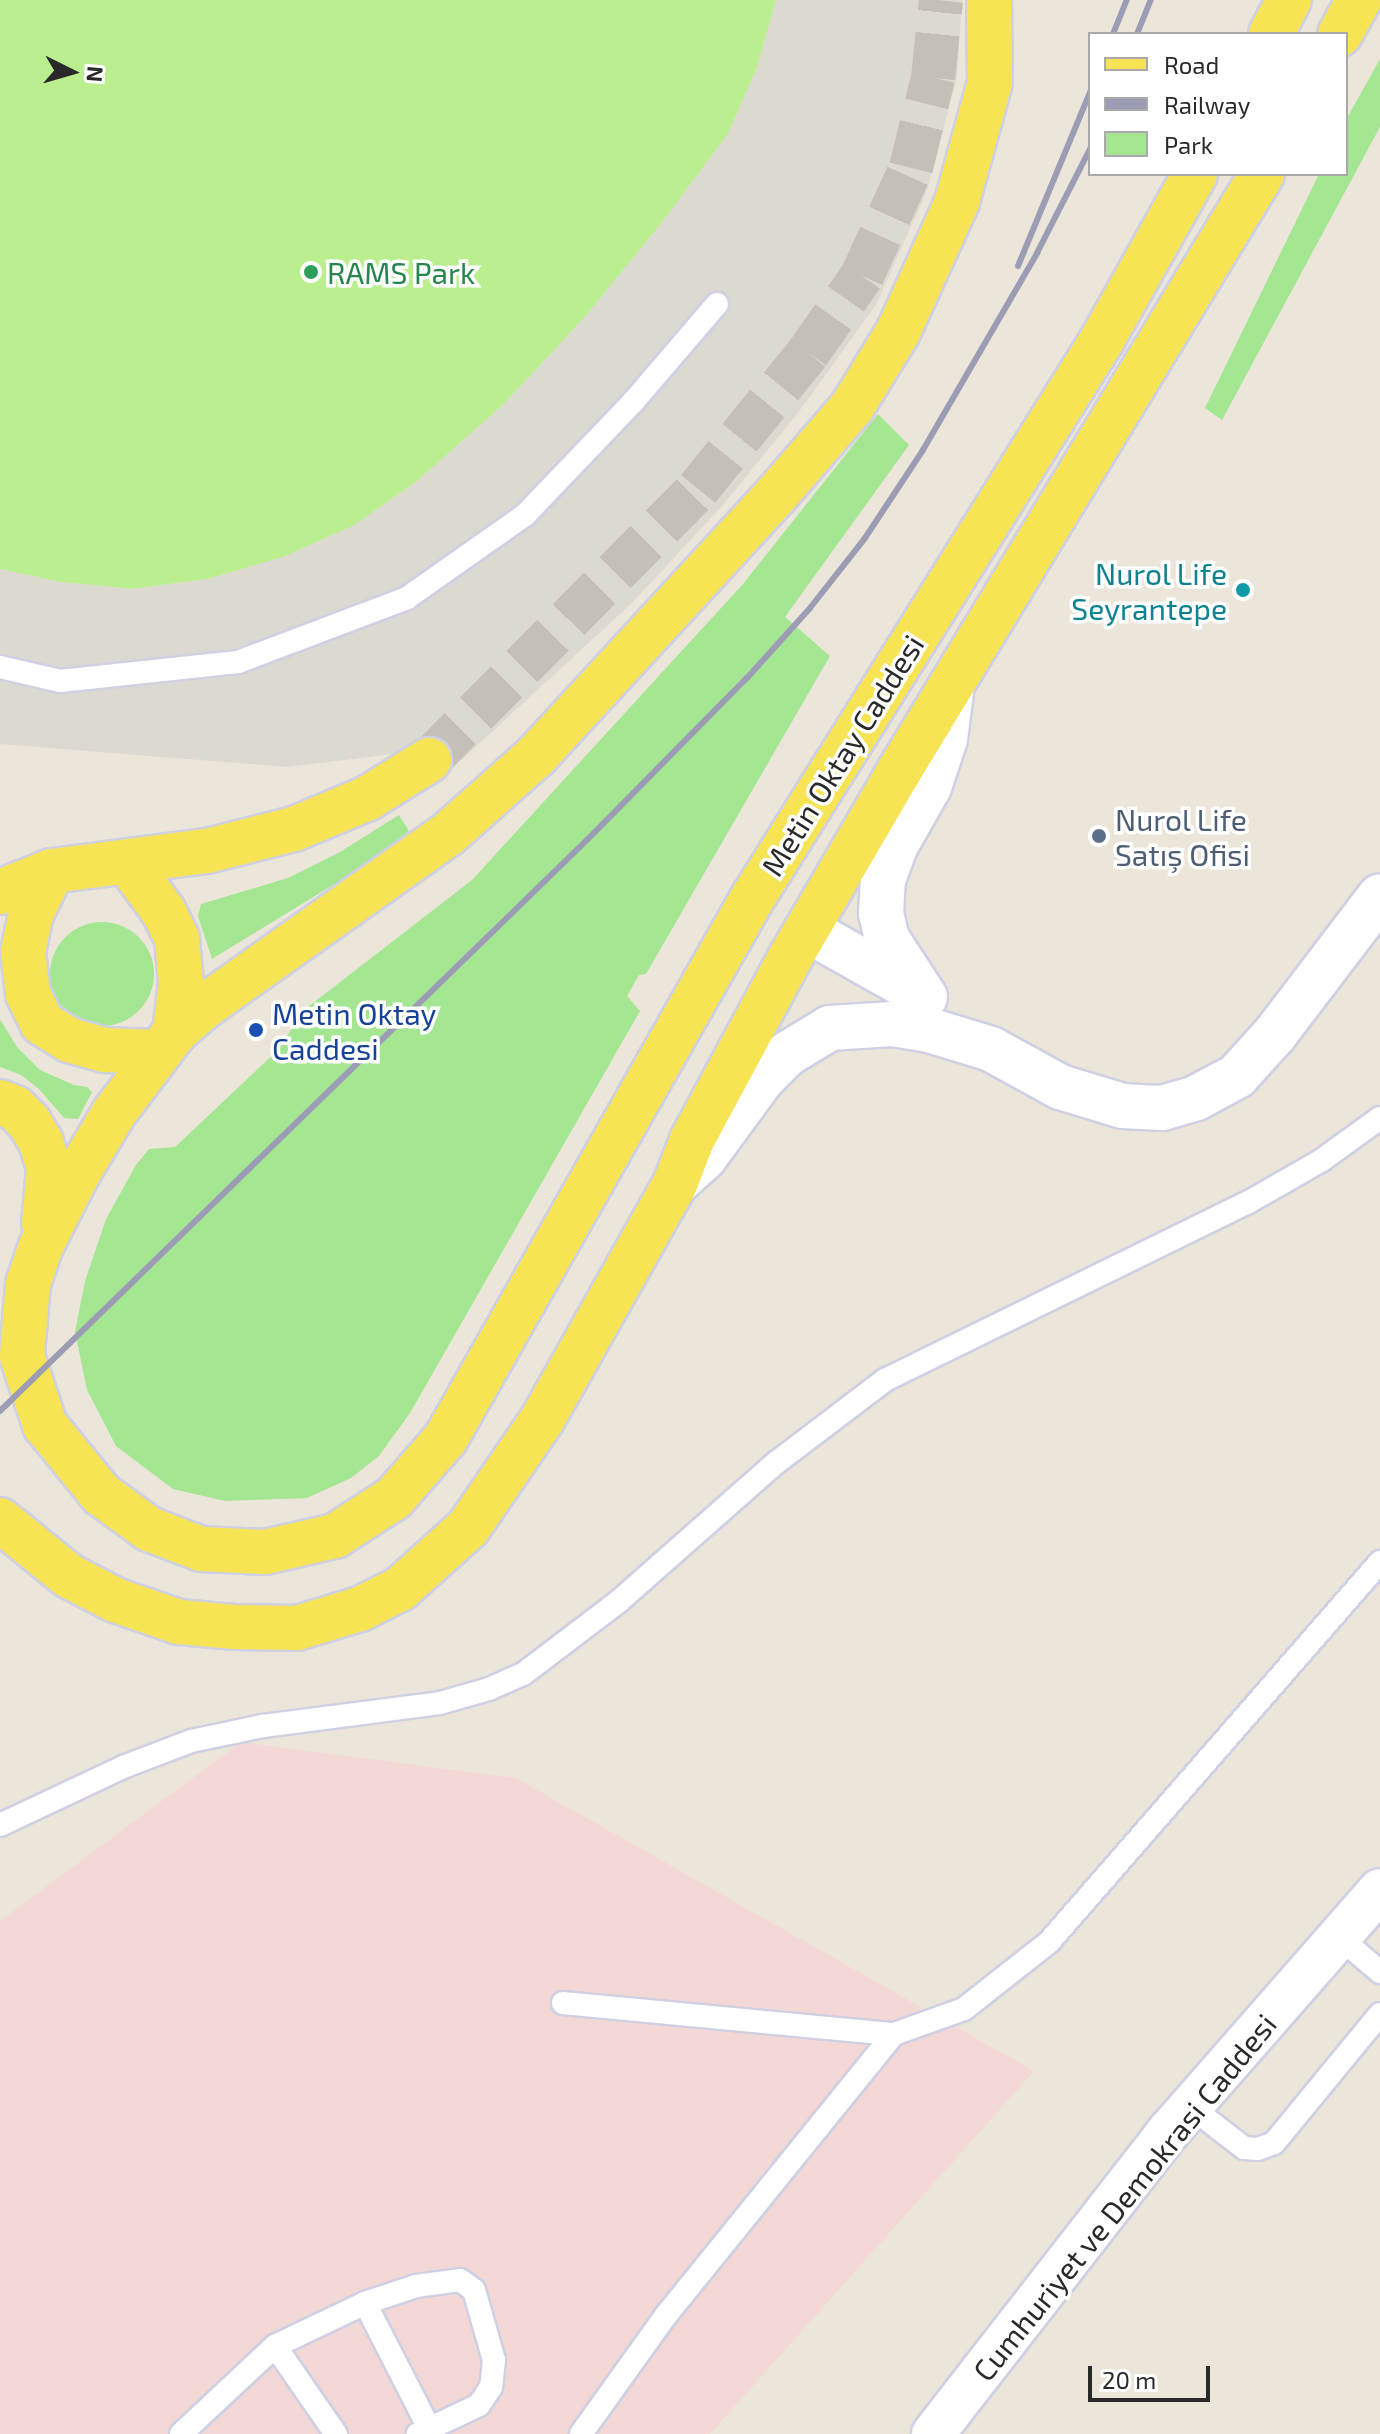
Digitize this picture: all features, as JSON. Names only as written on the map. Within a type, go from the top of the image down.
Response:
[{"type":"main road","name":"Metin Oktay Caddesi","points":[[989,0],[990,82],[957,202],[898,332],[852,407],[776,495],[536,756],[448,834],[228,989],[167,1042],[114,1113],[41,1246],[28,1284],[22,1356],[45,1425],[101,1494],[149,1529],[201,1549],[265,1552],[335,1536],[394,1498],[446,1438],[752,899],[1102,340],[1194,176]]},
{"type":"main road","points":[[1272,32],[1289,0]]},
{"type":"main road","points":[[1341,32],[1359,0]]},
{"type":"main road","name":"Metin Oktay Caddesi","points":[[0,1520],[69,1576],[115,1600],[179,1622],[297,1628],[373,1603],[400,1589],[434,1561],[476,1516],[542,1420],[675,1184],[692,1140],[807,930],[1261,176]]},
{"type":"main road","points":[[0,892],[52,871],[129,864],[207,851],[294,829],[368,798],[429,760]]},
{"type":"main road","points":[[52,871],[31,914],[23,951],[28,994],[42,1023],[69,1040],[105,1050],[167,1042],[181,983],[177,939],[164,912],[129,864]]},
{"type":"main road","points":[[752,899],[807,930]]},
{"type":"main road","points":[[0,1102],[15,1108],[29,1122],[41,1142],[49,1168],[49,1196],[41,1246]]},
{"type":"street","points":[[925,997],[887,939],[881,914],[883,880],[896,845],[929,787],[945,739],[952,685]]},
{"type":"street","points":[[675,1184],[704,1158],[778,1062],[812,1036],[830,1028],[892,1024],[929,1030],[991,1049],[1060,1087],[1123,1106],[1162,1108],[1196,1098],[1237,1076],[1275,1034],[1380,896]]},
{"type":"street","points":[[807,930],[948,1009],[991,1049]]},
{"type":"street","name":"Cumhuriyet ve Demokrasi Caddesi","points":[[933,2434],[1191,2107],[1380,1890]]},
{"type":"lane","points":[[0,667],[60,681],[238,662],[407,598],[525,515],[633,402],[717,304]]},
{"type":"lane","points":[[0,1825],[123,1767],[191,1741],[263,1726],[440,1703],[489,1689],[523,1674],[618,1602],[777,1462],[885,1380],[1247,1203],[1322,1160],[1380,1118]]},
{"type":"lane","points":[[563,2003],[894,2034],[964,2009],[1049,1942],[1380,1562]]},
{"type":"lane","points":[[1339,1937],[1380,1972]]},
{"type":"lane","points":[[1191,2107],[1244,2148],[1258,2149],[1274,2143],[1380,2014]]},
{"type":"lane","points":[[581,2434],[667,2314],[894,2034]]},
{"type":"lane","points":[[181,2434],[275,2346],[365,2303],[416,2286],[460,2280],[474,2290],[494,2360],[491,2387],[479,2405],[424,2431],[365,2303]]},
{"type":"lane","points":[[275,2346],[336,2434]]},
{"type":"shaded area","points":[[776,0],[962,0],[957,77],[927,191],[877,303],[798,413],[722,506],[632,603],[444,776],[426,750],[287,767],[0,744],[0,569],[60,582],[132,589],[208,579],[283,557],[353,526],[416,482],[504,404],[584,318],[660,225],[728,134],[757,68]]},
{"type":"shaded area","points":[[241,1742],[516,1778],[1034,2071],[710,2434],[0,2434],[0,1921]]},
{"type":"green space","name":"RAMS Park","points":[[0,0],[776,0],[757,68],[728,134],[660,225],[584,318],[504,404],[416,482],[353,526],[283,557],[208,579],[132,589],[60,582],[0,569]]},
{"type":"green space","points":[[1380,59],[1380,127],[1222,420],[1205,408],[1318,176],[1348,176],[1348,116]]},
{"type":"green space","points":[[878,414],[909,445],[785,617],[830,656],[646,974],[639,975],[627,996],[640,1011],[410,1413],[379,1456],[351,1478],[307,1498],[225,1501],[173,1489],[116,1446],[87,1390],[75,1332],[85,1281],[106,1219],[136,1165],[149,1149],[175,1147],[278,1050],[304,1010],[472,880],[743,584]]},
{"type":"green space","points":[[399,815],[409,831],[340,884],[333,885],[212,959],[198,916],[201,904],[288,878],[340,852]]},
{"type":"green space","points":[[102,922],[122,926],[139,937],[150,954],[154,974],[150,994],[139,1011],[122,1022],[102,1026],[82,1022],[65,1011],[54,994],[50,974],[54,954],[65,937],[82,926]]},
{"type":"green space","points":[[0,1019],[17,1047],[40,1070],[74,1085],[87,1087],[92,1092],[78,1119],[64,1118],[39,1089],[21,1075],[0,1067]]},
{"type":"tunnel","points":[[429,760],[698,489],[808,353],[862,276],[911,168],[933,78],[941,0]]},
{"type":"railway","points":[[1114,32],[1127,0]]},
{"type":"railway","points":[[1138,32],[1151,0]]},
{"type":"railway","points":[[1018,266],[1088,97]]},
{"type":"railway","points":[[0,1411],[588,839],[747,678],[810,608],[865,538],[923,450],[1037,253],[1088,153]]},
{"type":"place","name":"RAMS Park","points":[[311,272]]},
{"type":"place","name":"Nurol Life Seyrantepe","points":[[1243,590]]},
{"type":"place","name":"Nurol Life Satış Ofisi","points":[[1099,836]]},
{"type":"place","name":"Metin Oktay Caddesi","points":[[256,1030]]}]
